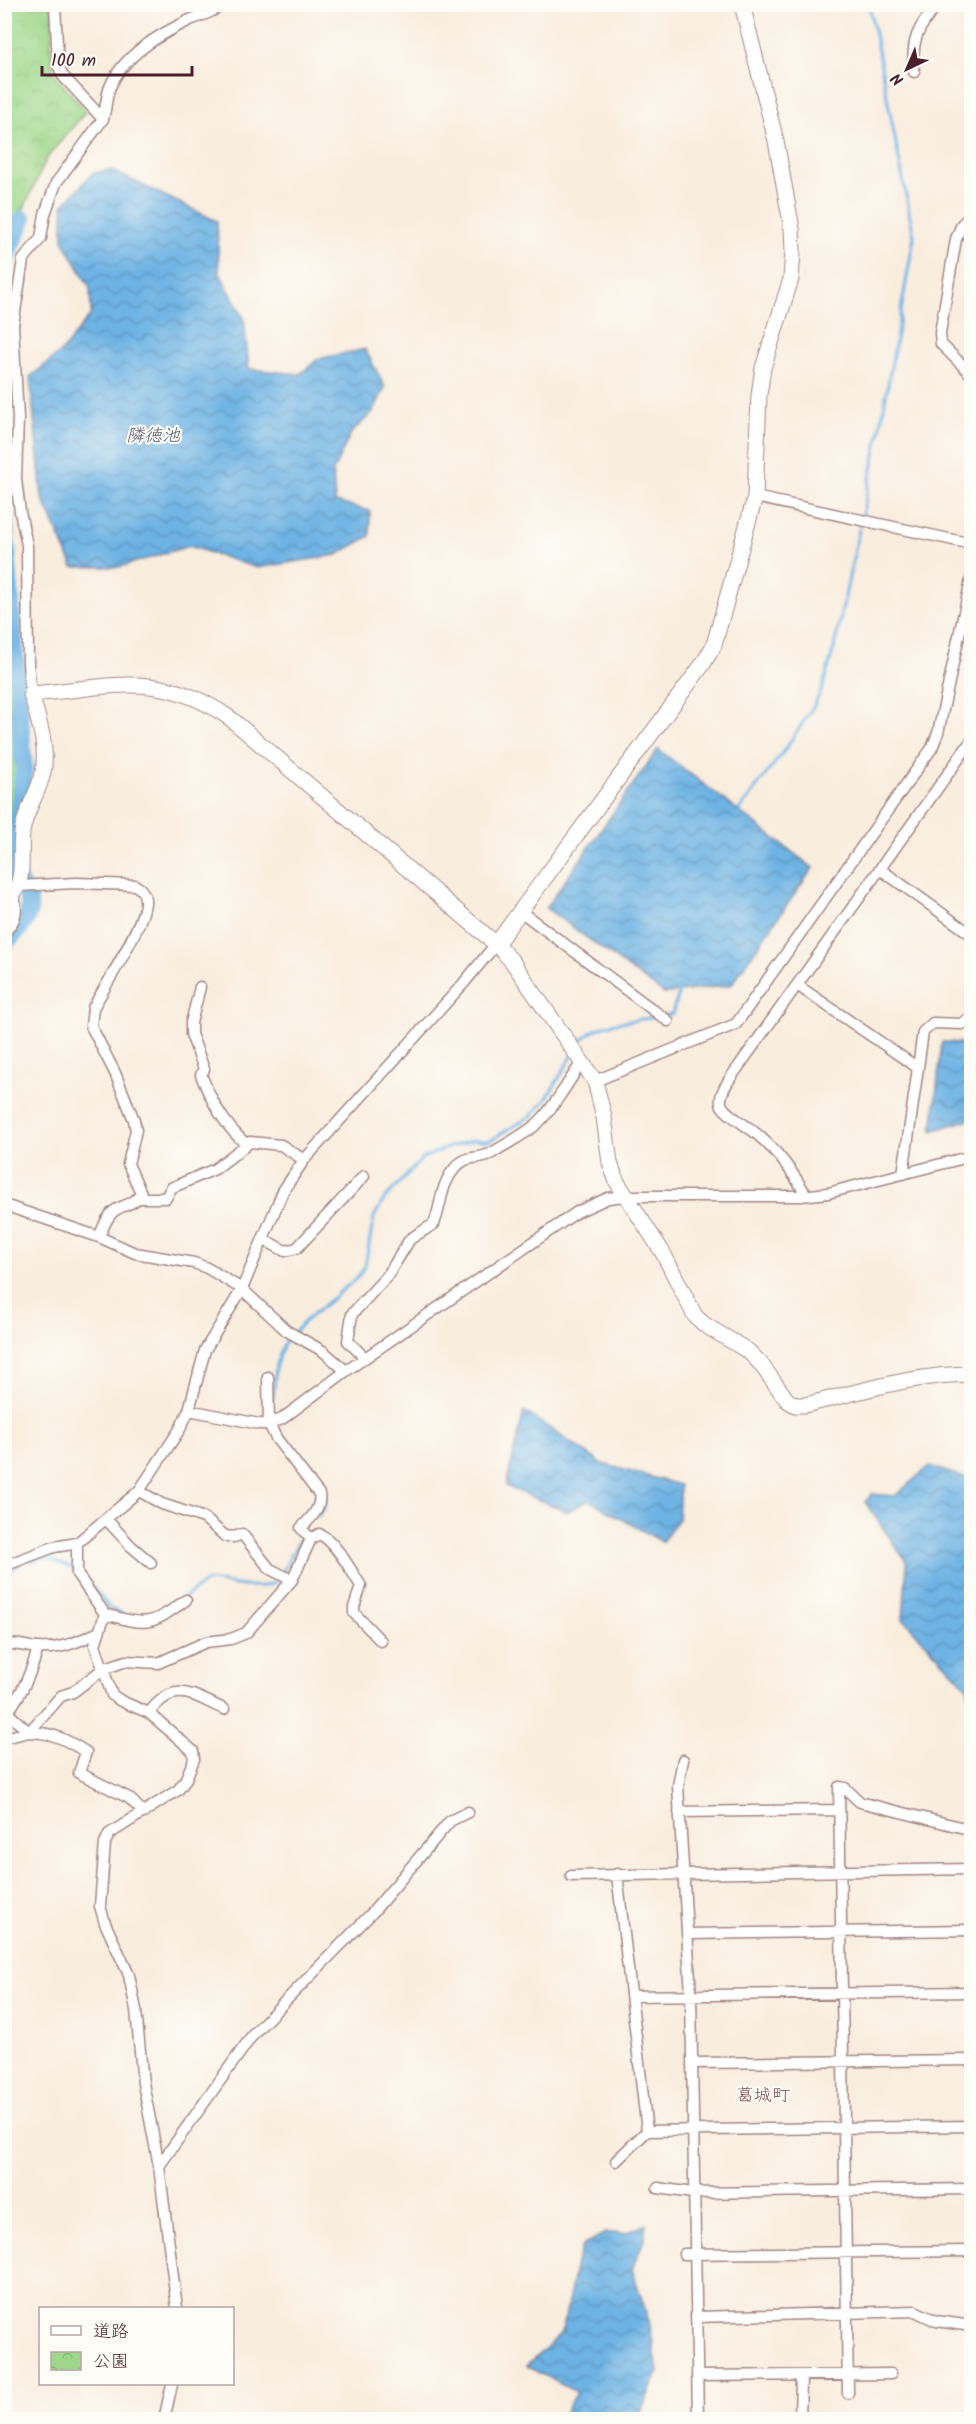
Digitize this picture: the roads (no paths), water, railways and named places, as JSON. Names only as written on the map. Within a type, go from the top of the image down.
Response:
[{"type":"street","points":[[55,4],[58,65],[63,76],[103,119]]},
{"type":"street","points":[[4,933],[15,921],[18,912],[13,896],[22,873],[22,831],[43,772],[44,752],[31,694],[28,664],[27,545],[16,479],[18,418],[13,325],[23,261],[42,238],[45,214],[56,183],[103,119],[109,88],[125,65],[138,51],[190,20],[216,11],[223,4]]},
{"type":"street","points":[[4,1566],[54,1547],[77,1543],[139,1491],[189,1410],[205,1350],[242,1289],[283,1191],[304,1160],[463,984],[496,944],[703,664],[714,645],[755,497],[759,395],[763,368],[791,279],[793,252],[792,229],[776,141],[742,4]]},
{"type":"street","points":[[914,72],[912,52],[917,34],[924,20],[939,4]]},
{"type":"street","points":[[972,215],[962,225],[956,239],[940,333],[941,344],[972,375]]},
{"type":"street","points":[[755,497],[972,544]]},
{"type":"street","points":[[595,1081],[736,1024],[932,748],[938,733],[972,574]]},
{"type":"street","points":[[31,694],[136,683],[160,686],[192,695],[208,703],[231,718],[496,944],[511,960],[595,1081],[604,1117],[610,1163],[626,1196],[663,1253],[695,1316],[705,1325],[748,1351],[760,1363],[780,1392],[795,1405],[805,1405],[914,1379],[943,1374],[972,1374]]},
{"type":"street","points":[[806,1196],[795,1175],[779,1155],[758,1134],[723,1108],[721,1098],[729,1080],[972,740]]},
{"type":"street","points":[[880,869],[972,935]]},
{"type":"street","points":[[13,896],[76,883],[135,885],[141,888],[146,897],[138,925],[93,1008],[91,1017],[91,1026],[115,1073],[134,1120],[135,1130],[128,1164],[141,1193],[139,1198]]},
{"type":"street","points":[[520,911],[668,1021]]},
{"type":"street","points":[[796,985],[918,1068]]},
{"type":"street","points":[[201,987],[191,1023],[191,1034],[204,1069],[201,1075],[211,1099],[224,1120],[233,1133],[246,1144]]},
{"type":"street","points":[[903,1174],[923,1032],[933,1023],[962,1024],[972,1016]]},
{"type":"street","points":[[365,1358],[348,1341],[352,1314],[391,1270],[410,1239],[434,1224],[444,1182],[453,1170],[469,1157],[486,1156],[538,1123],[552,1107],[582,1062]]},
{"type":"street","points":[[99,1237],[109,1216],[139,1198],[166,1198],[171,1188],[215,1169],[250,1142],[281,1145],[304,1160]]},
{"type":"street","points":[[189,1410],[244,1423],[269,1424],[282,1419],[346,1371],[577,1212],[608,1198],[626,1196],[806,1196],[828,1193],[972,1156]]},
{"type":"street","points":[[263,1239],[285,1251],[297,1248],[364,1176]]},
{"type":"street","points":[[4,1205],[99,1237],[135,1253],[201,1265],[242,1289],[287,1331],[323,1351],[346,1371]]},
{"type":"street","points":[[268,1377],[269,1424],[276,1438],[319,1494],[320,1500],[317,1508],[301,1528],[311,1539]]},
{"type":"street","points":[[139,1491],[162,1504],[204,1518],[225,1536],[234,1538],[242,1534],[270,1569],[292,1580]]},
{"type":"street","points":[[106,1519],[131,1546],[151,1563]]},
{"type":"street","points":[[29,1732],[61,1696],[73,1692],[103,1669],[126,1661],[158,1663],[206,1642],[231,1639],[246,1633],[292,1580],[311,1539],[319,1534],[325,1536],[361,1586],[354,1613],[381,1641]]},
{"type":"street","points":[[77,1543],[77,1574],[105,1614],[147,1623],[159,1619],[186,1600]]},
{"type":"street","points":[[105,1614],[95,1645],[112,1695],[149,1713],[193,1751],[194,1759],[178,1791],[109,1834],[105,1843],[100,1906],[105,1923],[129,1975],[136,2010],[143,2084],[159,2166],[177,2307]]},
{"type":"street","points":[[4,1645],[14,1643],[38,1648],[66,1647],[99,1632]]},
{"type":"street","points":[[29,1732],[6,1712],[20,1696],[30,1676],[38,1648]]},
{"type":"street","points":[[149,1713],[165,1696],[182,1691],[200,1696],[224,1709]]},
{"type":"street","points":[[4,1738],[29,1732],[49,1733],[65,1739],[86,1752],[79,1773],[129,1798],[144,1813]]},
{"type":"street","points":[[683,1760],[678,1786],[691,1995],[693,2193],[690,2254],[696,2317],[698,2420]]},
{"type":"street","points":[[848,2393],[839,1787],[845,1788],[860,1802],[972,1830]]},
{"type":"street","points":[[679,1812],[839,1810]]},
{"type":"street","points":[[159,2166],[254,2033],[372,1912],[450,1821],[468,1812]]},
{"type":"street","points":[[571,1876],[972,1869]]},
{"type":"street","points":[[617,1874],[647,2131]]},
{"type":"street","points":[[687,1934],[972,1930]]},
{"type":"street","points":[[631,1996],[972,1992]]},
{"type":"street","points":[[692,2063],[972,2060]]},
{"type":"street","points":[[616,2161],[647,2131],[972,2126]]},
{"type":"street","points":[[658,2188],[693,2193],[972,2189]]},
{"type":"street","points":[[690,2254],[972,2251]]},
{"type":"street","points":[[696,2317],[915,2311],[936,2321],[972,2326]]},
{"type":"street","points":[[697,2376],[891,2374]]},
{"type":"street","points":[[800,2420],[801,2376]]},
{"type":"street","points":[[164,2420],[172,2385]]},
{"type":"water","name":"隣徳池","points":[[111,170],[217,221],[219,272],[244,318],[249,369],[300,374],[318,359],[365,349],[385,387],[373,412],[351,433],[333,471],[335,502],[370,511],[370,536],[337,555],[257,568],[189,546],[120,567],[73,567],[42,497],[30,377],[63,350],[91,314],[90,288],[63,240],[63,205],[93,173]]},
{"type":"water","points":[[658,749],[813,868],[731,985],[664,994],[546,908]]},
{"type":"water","points":[[942,1042],[971,1043],[971,1119],[932,1131]]},
{"type":"water","points":[[524,1411],[603,1464],[680,1485],[678,1520],[662,1542],[589,1500],[567,1512],[506,1486]]},
{"type":"water","points":[[929,1466],[969,1479],[971,1477],[971,1706],[967,1687],[903,1619],[907,1563],[865,1502],[872,1494],[895,1496]]},
{"type":"water","points":[[646,2224],[644,2240],[632,2269],[649,2321],[658,2372],[638,2419],[561,2419],[576,2392],[526,2366],[562,2333],[576,2263],[582,2246],[605,2233],[626,2233]]},
{"type":"waterway","points":[[738,815],[740,809],[786,748],[822,689],[834,648],[878,441],[914,237],[869,4]]},
{"type":"waterway","points":[[4,264],[23,219]]},
{"type":"waterway","points":[[4,516],[24,769],[12,866],[29,903],[24,923],[4,944]]},
{"type":"waterway","points":[[666,1015],[672,1014],[680,989]]},
{"type":"waterway","points":[[578,1045],[585,1037],[603,1026],[656,1017]]},
{"type":"waterway","points":[[273,1399],[276,1365],[284,1343],[305,1321],[358,1277],[365,1266],[374,1217],[385,1198],[423,1158],[474,1140],[489,1141],[531,1116],[545,1101],[572,1056]]},
{"type":"waterway","points":[[275,1424],[289,1446]]},
{"type":"waterway","points":[[318,1516],[324,1509],[326,1499],[324,1495]]},
{"type":"waterway","points":[[283,1571],[302,1535]]},
{"type":"waterway","points":[[31,1561],[46,1558],[75,1569]]},
{"type":"waterway","points":[[4,1576],[21,1563]]},
{"type":"waterway","points":[[185,1597],[207,1581],[257,1586],[267,1585],[280,1577]]},
{"type":"waterway","points":[[90,1584],[110,1609],[122,1613]]},
{"type":"district","name":"葛城町","points":[[763,2096]]}]
